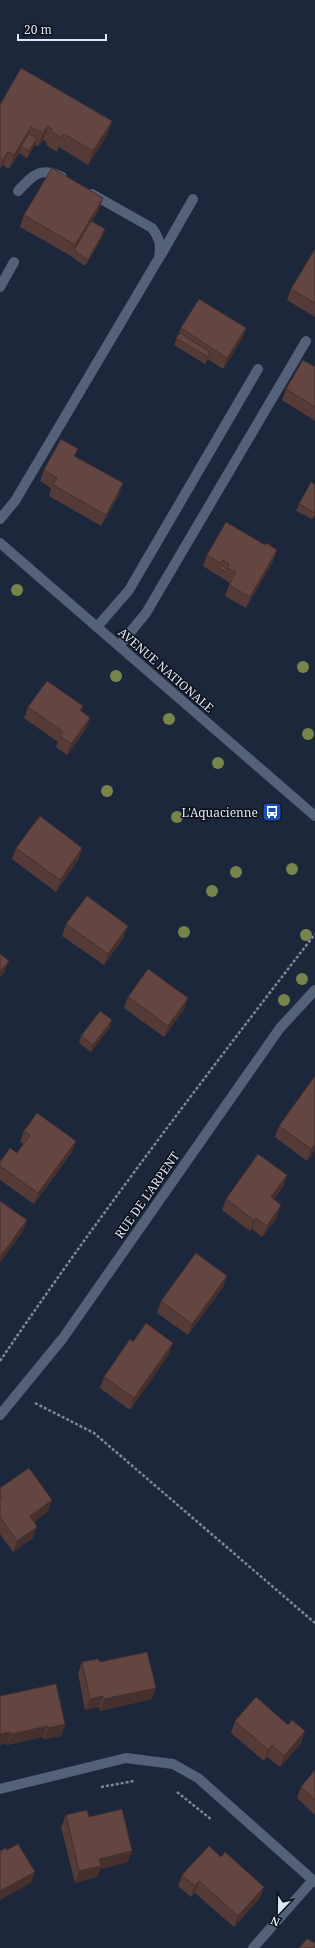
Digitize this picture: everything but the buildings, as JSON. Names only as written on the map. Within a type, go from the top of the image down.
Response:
[{"type":"street","points":[[18,190],[34,174],[45,171],[60,176],[152,228],[158,237],[161,246],[159,258]]},
{"type":"street","points":[[0,519],[15,501],[193,199]]},
{"type":"street","points":[[0,287],[14,262]]},
{"type":"street","points":[[119,646],[146,613],[306,341]]},
{"type":"street","points":[[97,627],[129,590],[258,369]]},
{"type":"street","name":"AVENUE NATIONALE","points":[[0,543],[315,816]]},
{"type":"street","name":"RUE DE L'ARPENT","points":[[0,1414],[63,1338],[280,1028],[315,990]]},
{"type":"street","points":[[0,1789],[126,1758],[173,1764],[198,1778],[314,1881],[253,1948]]},
{"type":"path","points":[[0,1362],[47,1292],[188,1099],[315,934]]},
{"type":"path","points":[[16,1394],[94,1433],[315,1623]]},
{"type":"path","points":[[99,1787],[136,1781]]},
{"type":"path","points":[[176,1791],[218,1825]]},
{"type":"place","name":"L'Aquacienne","points":[[272,812]]}]
